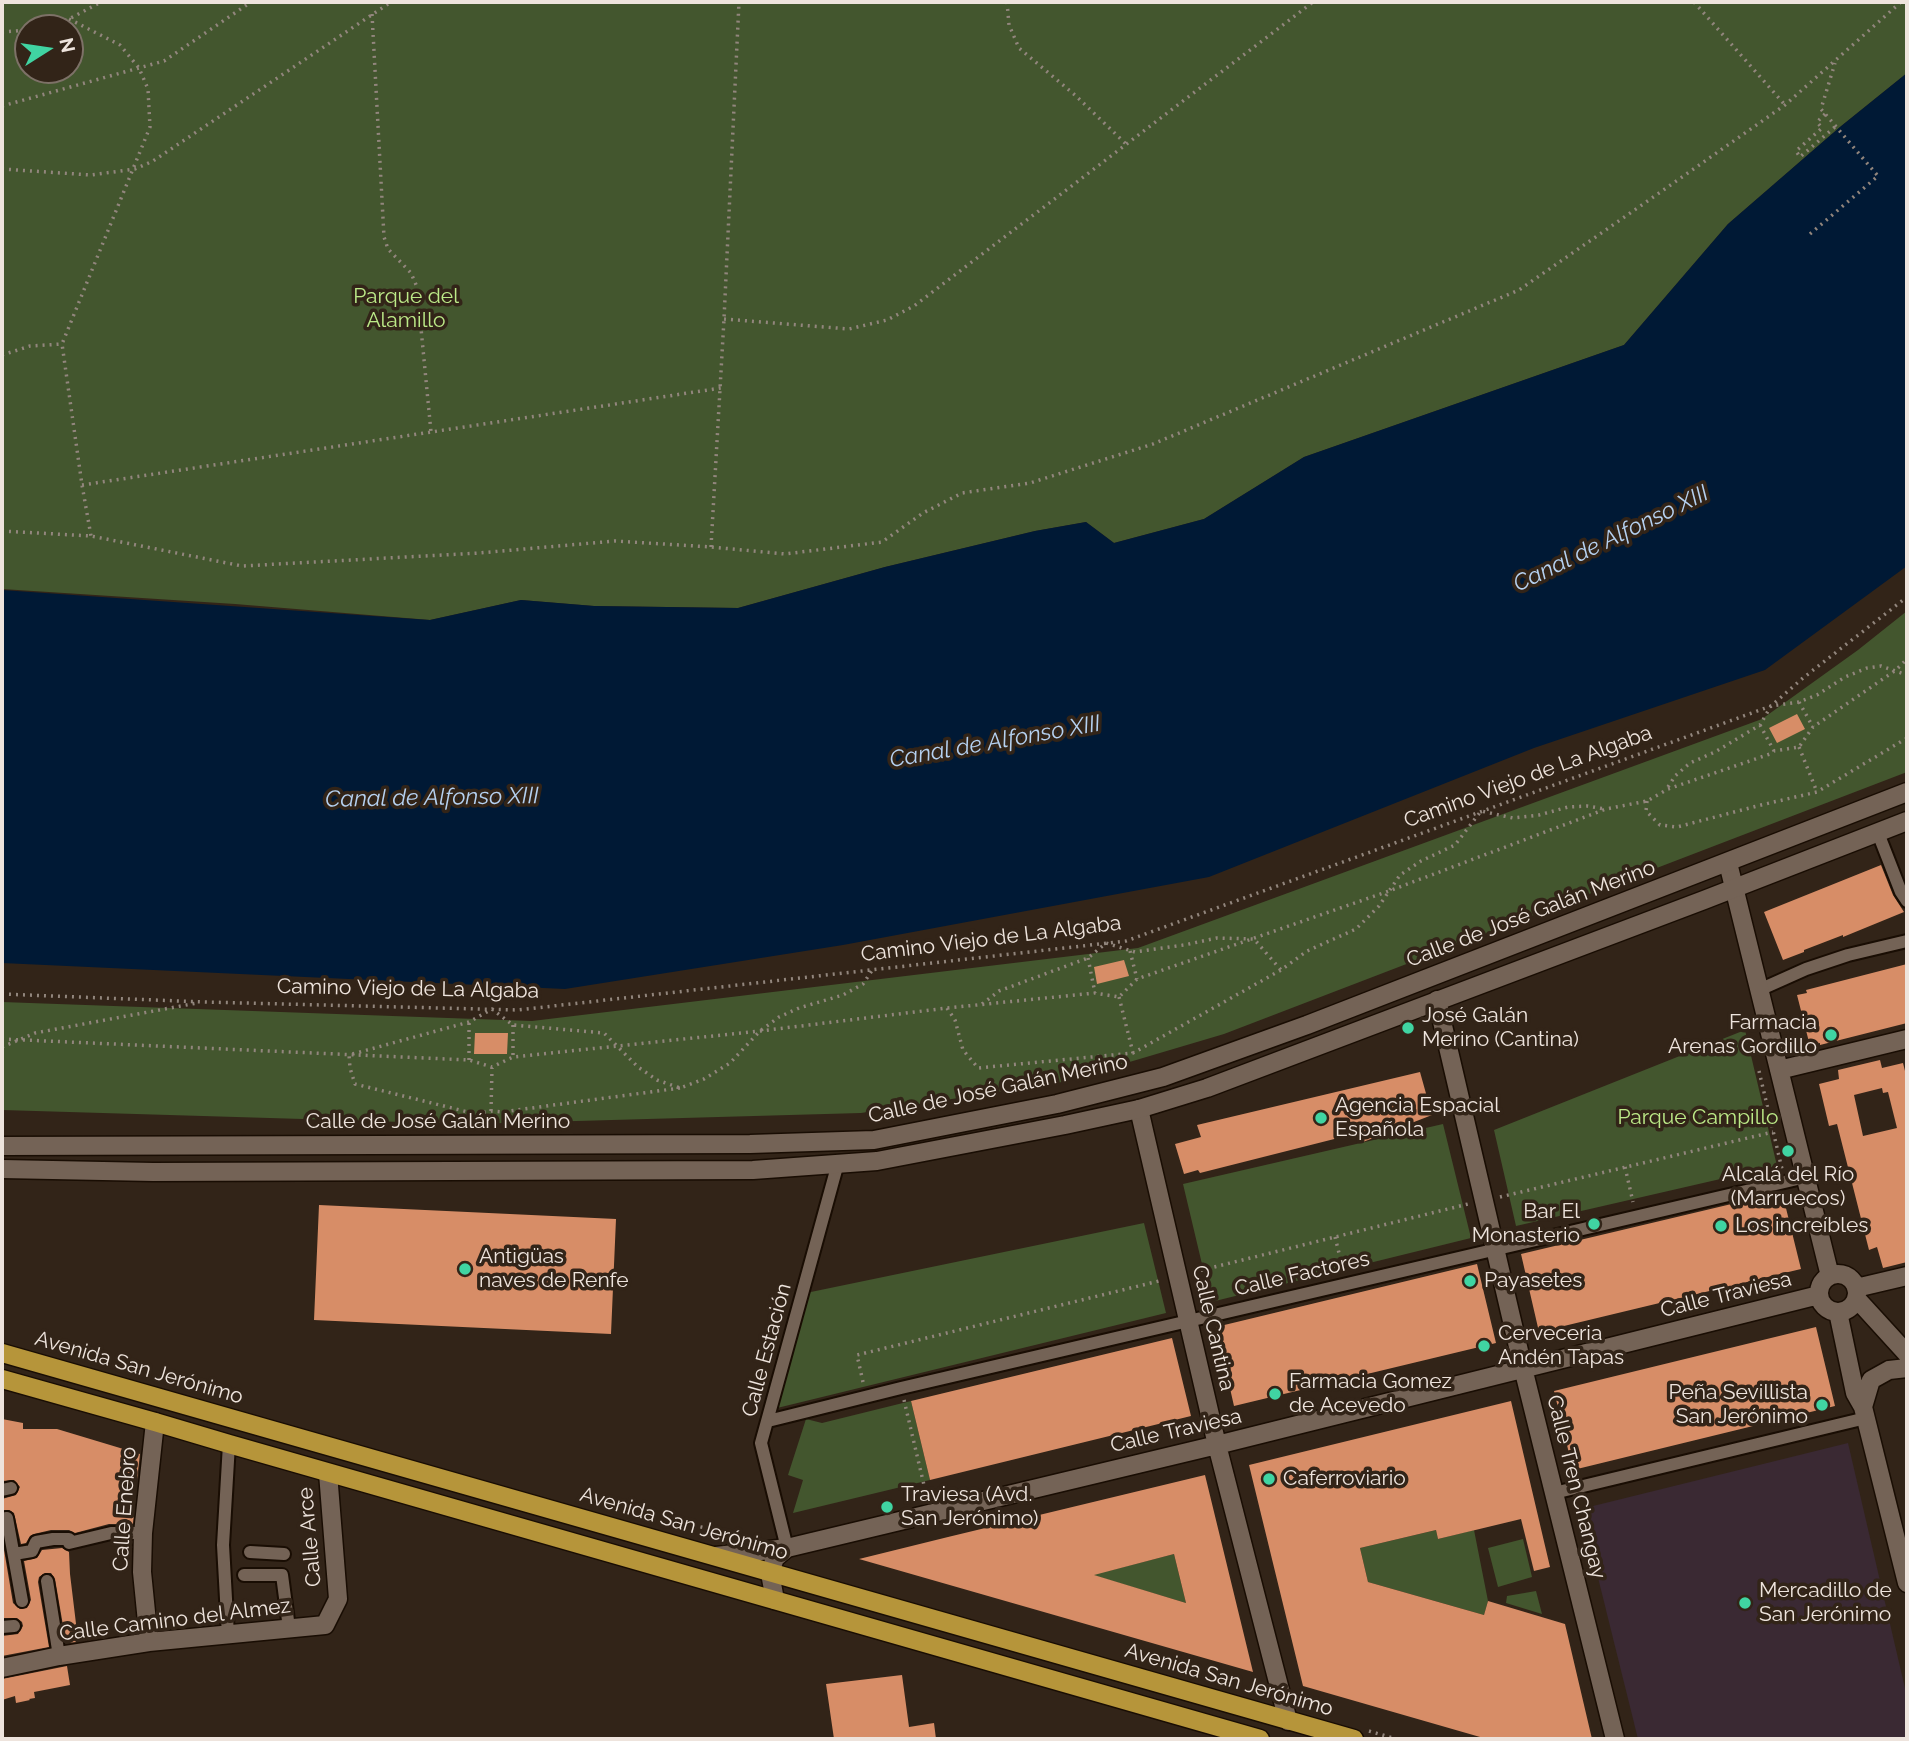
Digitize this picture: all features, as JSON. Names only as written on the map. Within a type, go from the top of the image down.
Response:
[{"type":"main road","name":"Avenida San Jerónimo","points":[[2,1353],[1354,1739]]},
{"type":"main road","points":[[2,1379],[1260,1739]]},
{"type":"street","name":"Calle de José Galán Merino","points":[[2,1146],[750,1144],[874,1140],[1057,1104],[1163,1077],[1320,1020],[1907,792]]},
{"type":"street","points":[[2,1169],[153,1172],[733,1170],[877,1161],[1139,1109],[1207,1087],[1907,821]]},
{"type":"street","points":[[1878,833],[1907,901]]},
{"type":"street","points":[[1728,863],[1830,1276]]},
{"type":"street","points":[[1759,990],[1806,969],[1848,955],[1907,941]]},
{"type":"street","name":"Calle Tren Changay","points":[[1437,1000],[1523,1368],[1615,1739]]},
{"type":"street","points":[[1779,1070],[1907,1039]]},
{"type":"street","name":"Calle Cantina","points":[[1139,1109],[1217,1445],[1288,1721]]},
{"type":"street","name":"Calle Estación","points":[[787,1548],[761,1443],[838,1163]]},
{"type":"street","name":"Calle Factores","points":[[768,1421],[1806,1177]]},
{"type":"street","points":[[1856,1293],[1852,1305],[1838,1312],[1824,1305],[1819,1295],[1824,1280],[1830,1276],[1836,1274],[1849,1277],[1856,1293],[1907,1354]]},
{"type":"street","points":[[1856,1293],[1907,1276]]},
{"type":"street","name":"Calle Traviesa","points":[[716,1556],[787,1548],[1217,1445],[1819,1295]]},
{"type":"street","points":[[1838,1312],[1855,1394],[1865,1413],[1907,1583]]},
{"type":"street","points":[[1850,1369],[1858,1376],[1871,1380],[1889,1370],[1907,1368]]},
{"type":"street","points":[[1865,1413],[1871,1380]]},
{"type":"street","points":[[1554,1493],[1865,1413]]},
{"type":"street","name":"Calle Enebro","points":[[149,1642],[142,1572],[143,1533],[155,1422]]},
{"type":"street","points":[[228,1635],[223,1545],[229,1444]]},
{"type":"street","name":"Calle Arce","points":[[328,1473],[338,1599]]},
{"type":"street","points":[[2,1519],[7,1518],[22,1601]]},
{"type":"street","points":[[14,1554],[32,1551],[36,1542],[53,1539],[69,1539],[69,1543],[111,1533],[143,1533]]},
{"type":"street","points":[[775,1601],[770,1573],[775,1558],[787,1548]]},
{"type":"street","points":[[250,1552],[284,1554]]},
{"type":"street","points":[[265,1575],[266,1554]]},
{"type":"street","points":[[244,1575],[282,1575],[289,1628]]},
{"type":"street","points":[[47,1581],[59,1656]]},
{"type":"street","name":"Calle Camino del Almez","points":[[2,1668],[149,1642],[325,1625],[338,1599]]},
{"type":"path","points":[[78,14],[101,2]]},
{"type":"path","points":[[2,106],[164,61],[251,2]]},
{"type":"path","points":[[2,169],[91,175],[135,169],[153,161],[391,2]]},
{"type":"path","points":[[711,547],[721,388],[738,2]]},
{"type":"path","points":[[1007,2],[1009,25],[1019,48],[1075,95],[1126,144]]},
{"type":"path","points":[[724,319],[849,329],[887,320],[914,306],[1313,2]]},
{"type":"path","points":[[1693,2],[1785,105]]},
{"type":"path","points":[[2,531],[91,536],[242,566],[479,553],[615,541],[785,554],[882,542],[923,513],[962,493],[1030,483],[1153,444],[1519,290],[1785,105],[1901,2]]},
{"type":"path","points":[[372,14],[384,237],[388,250],[411,273],[417,287],[432,432]]},
{"type":"path","points":[[84,27],[120,45],[139,68],[148,89],[150,127],[62,344],[91,536]]},
{"type":"path","points":[[1810,234],[1878,176],[1821,109],[1835,60]]},
{"type":"path","points":[[1825,114],[1816,121],[1822,128],[1796,152],[1800,157],[1836,126]]},
{"type":"path","points":[[2,355],[30,346],[62,344]]},
{"type":"path","points":[[82,485],[721,388]]},
{"type":"path","name":"Camino Viejo de La Algaba","points":[[2,994],[518,1010],[1126,941],[1771,706],[1907,597]]},
{"type":"path","points":[[1119,997],[1137,979],[1254,940],[1606,809],[1647,801],[1668,789],[1774,751],[1799,747],[1813,727],[1896,670],[1907,659]]},
{"type":"path","points":[[1668,789],[1675,776],[1690,763],[1715,752],[1760,725],[1771,706],[1799,702],[1817,695],[1845,677],[1867,668],[1881,666],[1907,675]]},
{"type":"path","points":[[1799,702],[1813,727]]},
{"type":"path","points":[[1760,725],[1774,751]]},
{"type":"path","points":[[1647,801],[1646,811],[1661,825],[1677,827],[1817,792],[1907,738]]},
{"type":"path","points":[[1799,747],[1817,792]]},
{"type":"path","points":[[947,1008],[955,1020],[963,1049],[978,1068],[1133,1053],[1281,970],[1307,951],[1356,929],[1379,906],[1400,875],[1421,861],[1455,845],[1481,811],[1513,818],[1539,815],[1567,807],[1606,809]]},
{"type":"path","points":[[980,1005],[999,991],[1088,958],[1107,943],[1135,952],[1184,946],[1217,938],[1254,940],[1281,970]]},
{"type":"path","points":[[1129,950],[1137,979]]},
{"type":"path","points":[[1088,958],[1095,993]]},
{"type":"path","points":[[349,1055],[355,1084],[476,1114],[680,1088],[704,1079],[730,1063],[760,1031],[779,1017],[843,995],[863,984],[873,970]]},
{"type":"path","points":[[2,1040],[469,1060],[492,1067],[513,1057],[947,1008],[1095,993],[1119,997]]},
{"type":"path","points":[[1119,997],[1133,1053]]},
{"type":"path","points":[[2,1048],[35,1033],[61,1027],[205,1002]]},
{"type":"path","points":[[349,1055],[469,1023],[492,1009],[513,1025],[604,1033],[638,1067],[657,1080],[680,1088]]},
{"type":"path","points":[[469,1023],[469,1060]]},
{"type":"path","points":[[513,1025],[513,1057]]},
{"type":"path","points":[[491,1111],[492,1067]]},
{"type":"path","points":[[866,1396],[857,1355],[1484,1200],[1773,1132]]},
{"type":"path","points":[[1625,1167],[1637,1216]]},
{"type":"path","points":[[1335,1237],[1346,1283]]},
{"type":"path","points":[[901,1388],[931,1513]]},
{"type":"shaded area","name":"Mercadillo de San Jerónimo","points":[[1848,1443],[1907,1697],[1907,1739],[1638,1739],[1581,1509]]},
{"type":"green space","name":"Parque del Alamillo","points":[[2,2],[1907,2],[1907,73],[1728,224],[1624,345],[1304,457],[1204,519],[1114,543],[1086,522],[1035,531],[885,567],[738,608],[594,606],[521,600],[430,620],[2,589]]},
{"type":"green space","points":[[1907,611],[1907,772],[1224,1034],[1062,1082],[861,1113],[470,1124],[2,1110],[2,1002],[532,1021],[1138,948],[1762,719]]},
{"type":"green space","name":"Parque Campillo","points":[[1745,1030],[1777,1166],[1516,1226],[1494,1130]]},
{"type":"green space","points":[[1443,1124],[1471,1238],[1211,1302],[1183,1184]]},
{"type":"green space","points":[[1144,1223],[1166,1313],[773,1409],[806,1293]]},
{"type":"green space","points":[[911,1401],[930,1480],[793,1513],[803,1480],[788,1475],[806,1419],[822,1423]]},
{"type":"green space","points":[[1436,1530],[1438,1539],[1474,1530],[1488,1601],[1484,1615],[1368,1582],[1360,1548]]},
{"type":"green space","points":[[1523,1539],[1532,1577],[1498,1587],[1488,1548]]},
{"type":"green space","points":[[1174,1554],[1186,1603],[1089,1574],[1112,1570]]},
{"type":"green space","points":[[1536,1591],[1542,1614],[1506,1603],[1507,1596]]},
{"type":"water","name":"Canal de Alfonso XIII","points":[[1907,73],[1907,566],[1765,670],[1534,748],[1209,877],[843,945],[565,989],[2,963],[2,590],[430,620],[521,600],[594,606],[738,608],[885,567],[1035,531],[1086,522],[1114,543],[1204,519],[1304,457],[1624,345],[1728,224]]},
{"type":"building","points":[[1797,714],[1805,729],[1777,743],[1769,728]]},
{"type":"building","points":[[1881,865],[1893,895],[1904,912],[1783,960],[1764,912]]},
{"type":"building","points":[[1124,960],[1129,976],[1097,984],[1094,967]]},
{"type":"building","points":[[1907,964],[1907,1023],[1810,1046],[1797,995],[1807,993],[1806,990]]},
{"type":"building","points":[[475,1033],[508,1033],[507,1054],[474,1054]]},
{"type":"building","points":[[1880,1060],[1882,1068],[1903,1063],[1907,1079],[1907,1262],[1883,1268],[1877,1247],[1869,1250],[1837,1124],[1829,1126],[1819,1084],[1839,1079],[1838,1070]],"holes":[[[1882,1088],[1883,1093],[1888,1092],[1897,1128],[1863,1136],[1854,1095]]]},
{"type":"building","points":[[1420,1072],[1432,1115],[1363,1142],[1358,1133],[1200,1173],[1198,1170],[1184,1174],[1175,1144],[1201,1137],[1197,1125]]},
{"type":"building","points":[[1782,1192],[1801,1269],[1539,1332],[1521,1254]]},
{"type":"building","name":"Antigüas naves de Renfe","points":[[319,1205],[616,1219],[611,1334],[314,1320]]},
{"type":"building","points":[[1477,1264],[1496,1343],[1234,1406],[1216,1327]]},
{"type":"building","points":[[1816,1327],[1835,1406],[1573,1470],[1554,1391]]},
{"type":"building","points":[[1172,1338],[1191,1416],[930,1480],[911,1401]]},
{"type":"building","points":[[1511,1401],[1550,1567],[1534,1571],[1521,1519],[1438,1539],[1436,1530],[1360,1548],[1368,1582],[1484,1615],[1488,1601],[1565,1624],[1592,1739],[1487,1739],[1303,1686],[1249,1465]]},
{"type":"building","points":[[2,1419],[23,1423],[23,1429],[57,1429],[140,1454],[137,1479],[122,1478],[120,1513],[134,1513],[133,1524],[109,1524],[75,1533],[69,1530],[51,1530],[34,1534],[26,1543],[21,1544],[14,1513],[2,1510],[2,1499],[16,1495],[20,1487],[14,1480],[2,1481]]},
{"type":"building","points":[[1205,1475],[1253,1672],[859,1559]],"holes":[[[1174,1554],[1186,1603],[1094,1575]]]},
{"type":"building","points":[[2,1538],[13,1603],[20,1609],[27,1608],[31,1600],[24,1561],[37,1558],[42,1550],[62,1548],[69,1552],[76,1642],[66,1643],[55,1579],[51,1573],[45,1573],[39,1577],[38,1582],[49,1647],[2,1656],[2,1636],[18,1634],[23,1626],[17,1618],[2,1618]]},
{"type":"building","points":[[67,1666],[70,1685],[34,1692],[35,1698],[30,1700],[16,1703],[15,1696],[2,1700],[2,1679]]},
{"type":"building","points":[[902,1675],[909,1727],[934,1723],[936,1739],[834,1739],[826,1684]]},
{"type":"place","name":"José Galán Merino (Cantina)","points":[[1408,1028]]},
{"type":"place","name":"Farmacia Arenas Gordillo","points":[[1831,1035]]},
{"type":"place","name":"Agencia Espacial Española","points":[[1321,1118]]},
{"type":"place","name":"Alcalá del Río (Marruecos)","points":[[1788,1151]]},
{"type":"place","name":"Bar El Monasterio","points":[[1594,1224]]},
{"type":"place","name":"Los increíbles","points":[[1721,1226]]},
{"type":"place","name":"Antigüas naves de Renfe","points":[[465,1269]]},
{"type":"place","name":"Payasetes","points":[[1470,1281]]},
{"type":"place","name":"Cerveceria Andén Tapas","points":[[1484,1346]]},
{"type":"place","name":"Farmacia Gomez de Acevedo","points":[[1275,1394]]},
{"type":"place","name":"Peña Sevillista San Jerónimo","points":[[1822,1405]]},
{"type":"place","name":"Caferroviario","points":[[1269,1479]]},
{"type":"place","name":"Traviesa (Avd. San Jerónimo)","points":[[887,1507]]},
{"type":"place","name":"Mercadillo de San Jerónimo","points":[[1745,1603]]}]
